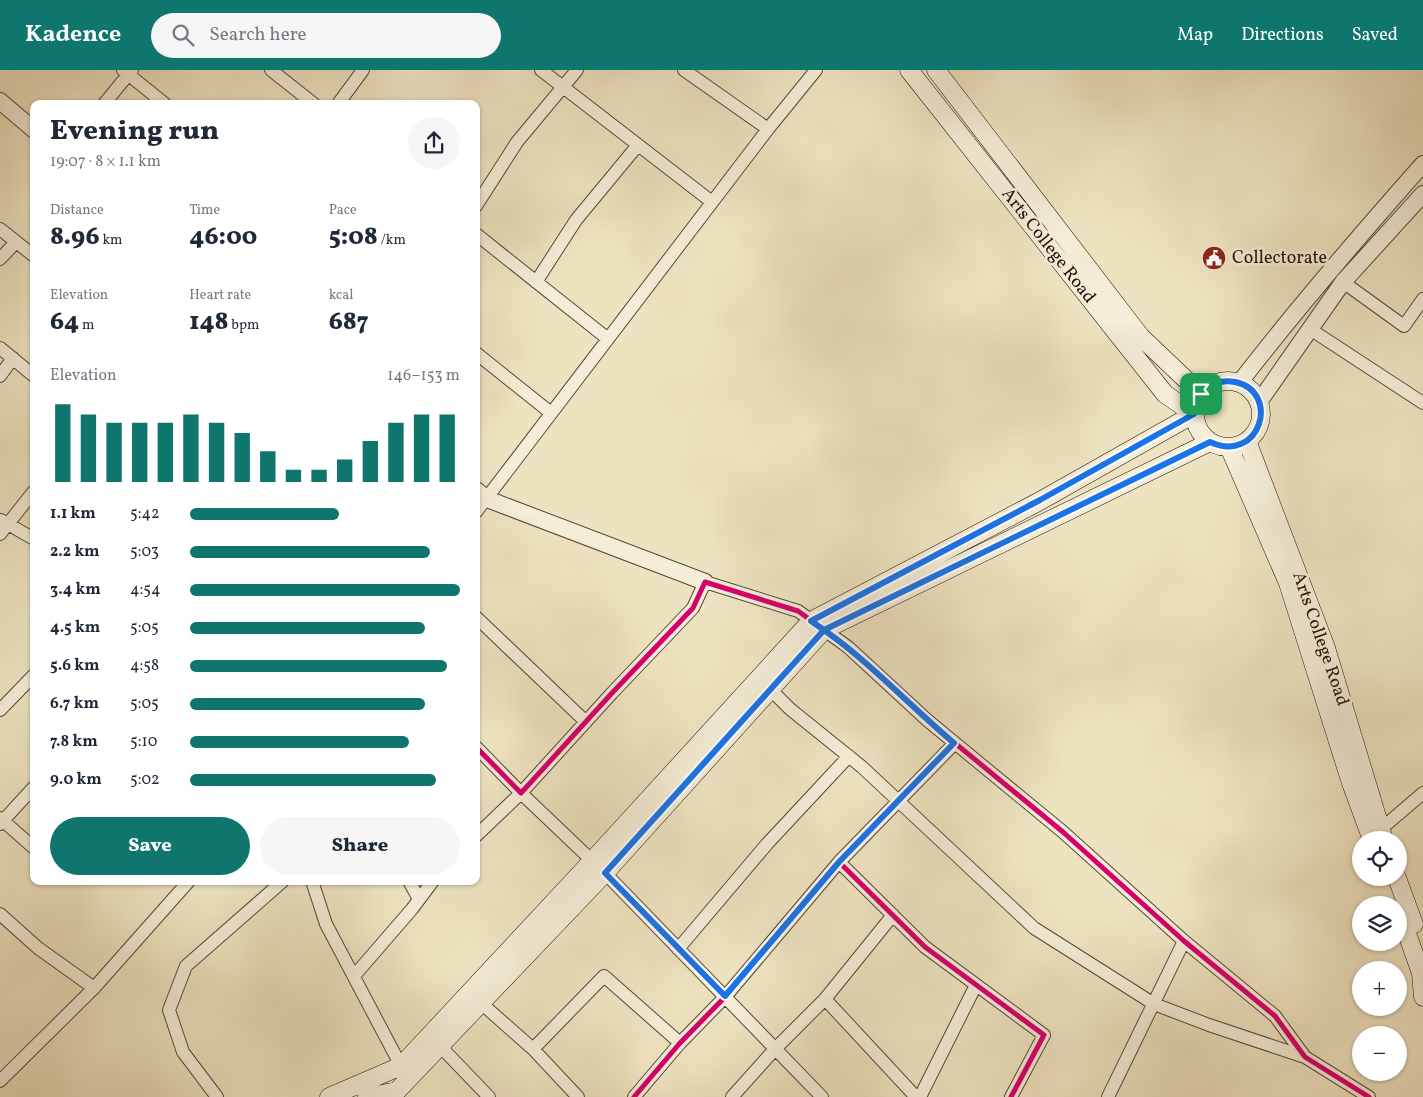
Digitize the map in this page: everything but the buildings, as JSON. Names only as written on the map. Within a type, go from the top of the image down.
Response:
[{"type":"main road","name":"Arts College Road","points":[[909,70],[1165,394],[1194,414]]},
{"type":"main road","points":[[936,70],[1141,337],[1201,394]]},
{"type":"main road","points":[[1229,380],[1240,382],[1248,387],[1259,402],[1261,412],[1260,423],[1255,433],[1247,441],[1229,447],[1219,446],[1210,442],[1198,430],[1194,414],[1196,403],[1209,386],[1229,380]]},
{"type":"main road","points":[[329,1097],[401,1066],[592,861],[817,626],[1194,414]]},
{"type":"main road","name":"Arts College Road","points":[[1247,441],[1326,648],[1378,831]]},
{"type":"main road","points":[[367,1097],[402,1094],[440,1046],[605,873],[770,689],[817,626],[1210,442]]},
{"type":"main road","points":[[1229,447],[1288,583],[1351,783],[1376,831]]},
{"type":"main road","points":[[1400,886],[1423,951]]},
{"type":"main road","points":[[1407,935],[1420,973],[1423,997]]},
{"type":"street","points":[[271,70],[309,100]]},
{"type":"street","points":[[341,100],[363,70]]},
{"type":"street","points":[[541,70],[712,202]]},
{"type":"street","points":[[480,200],[517,142],[577,70]]},
{"type":"street","points":[[684,70],[768,129]]},
{"type":"street","points":[[816,70],[768,129],[551,413],[482,494],[704,582],[798,611],[848,647],[927,720],[1063,832],[1184,941],[1275,1016],[1305,1057]]},
{"type":"street","points":[[107,100],[128,72],[160,100]]},
{"type":"street","points":[[0,101],[30,127]]},
{"type":"street","points":[[536,282],[576,220],[638,145]]},
{"type":"street","points":[[1240,382],[1354,242],[1423,164]]},
{"type":"street","points":[[1259,402],[1343,282],[1423,194]]},
{"type":"street","points":[[0,229],[30,253]]},
{"type":"street","points":[[480,237],[608,340]]},
{"type":"street","points":[[0,259],[16,242]]},
{"type":"street","points":[[1343,282],[1404,326],[1423,299]]},
{"type":"street","points":[[1310,329],[1423,403]]},
{"type":"street","points":[[0,348],[30,373]]},
{"type":"street","points":[[480,356],[551,413]]},
{"type":"street","points":[[0,376],[13,358]]},
{"type":"street","points":[[30,495],[2,526],[30,537]]},
{"type":"street","points":[[480,832],[521,793],[693,608],[704,582]]},
{"type":"street","points":[[480,621],[586,722]]},
{"type":"street","points":[[0,710],[30,679]]},
{"type":"street","points":[[770,689],[790,709],[849,756],[899,801],[1034,928],[1154,1004],[1209,1025],[1305,1057],[1369,1097]]},
{"type":"street","points":[[634,1097],[680,1043],[725,996],[839,862],[954,743]]},
{"type":"street","points":[[480,751],[605,873],[819,1096]]},
{"type":"street","points":[[678,949],[767,844],[849,756]]},
{"type":"street","points":[[30,791],[1,821],[30,845]]},
{"type":"street","points":[[1384,831],[1423,793]]},
{"type":"street","points":[[839,862],[925,947],[1044,1035],[1011,1097]]},
{"type":"street","points":[[0,1081],[94,988],[185,885]]},
{"type":"street","points":[[217,1097],[183,1052],[169,1010],[186,966],[278,885]]},
{"type":"street","points":[[313,885],[326,924],[401,1066],[402,1094]]},
{"type":"street","points":[[411,885],[419,899]]},
{"type":"street","points":[[354,976],[430,885]]},
{"type":"street","points":[[0,914],[38,948],[94,988]]},
{"type":"street","points":[[732,1097],[775,1048],[825,999],[893,915]]},
{"type":"street","points":[[1108,1097],[1184,941]]},
{"type":"street","points":[[532,1049],[604,976],[680,1043]]},
{"type":"street","points":[[825,999],[918,1097],[976,985]]},
{"type":"street","points":[[481,1003],[532,1049],[578,1097]]},
{"type":"street","points":[[440,1046],[489,1097]]},
{"type":"cycle path","points":[[480,751],[521,793],[693,608],[705,582],[798,611],[848,647],[927,720],[1063,832],[1184,941],[1275,1016],[1305,1057],[1369,1097]]},
{"type":"cycle path","points":[[634,1097],[680,1043],[725,997],[839,862],[925,947],[1044,1035],[1011,1097]]},
{"type":"place","name":"Collectorate","points":[[1214,258]]},
{"type":"route","points":[[1201,394],[1196,403],[1194,414],[1040,500],[811,621],[824,630],[605,873],[725,996],[839,862],[954,743],[848,647],[824,630],[1210,442],[1219,446],[1229,447],[1247,441],[1255,433],[1260,423],[1261,412],[1259,402],[1248,387],[1240,382],[1229,380],[1209,386],[1201,394]]}]
